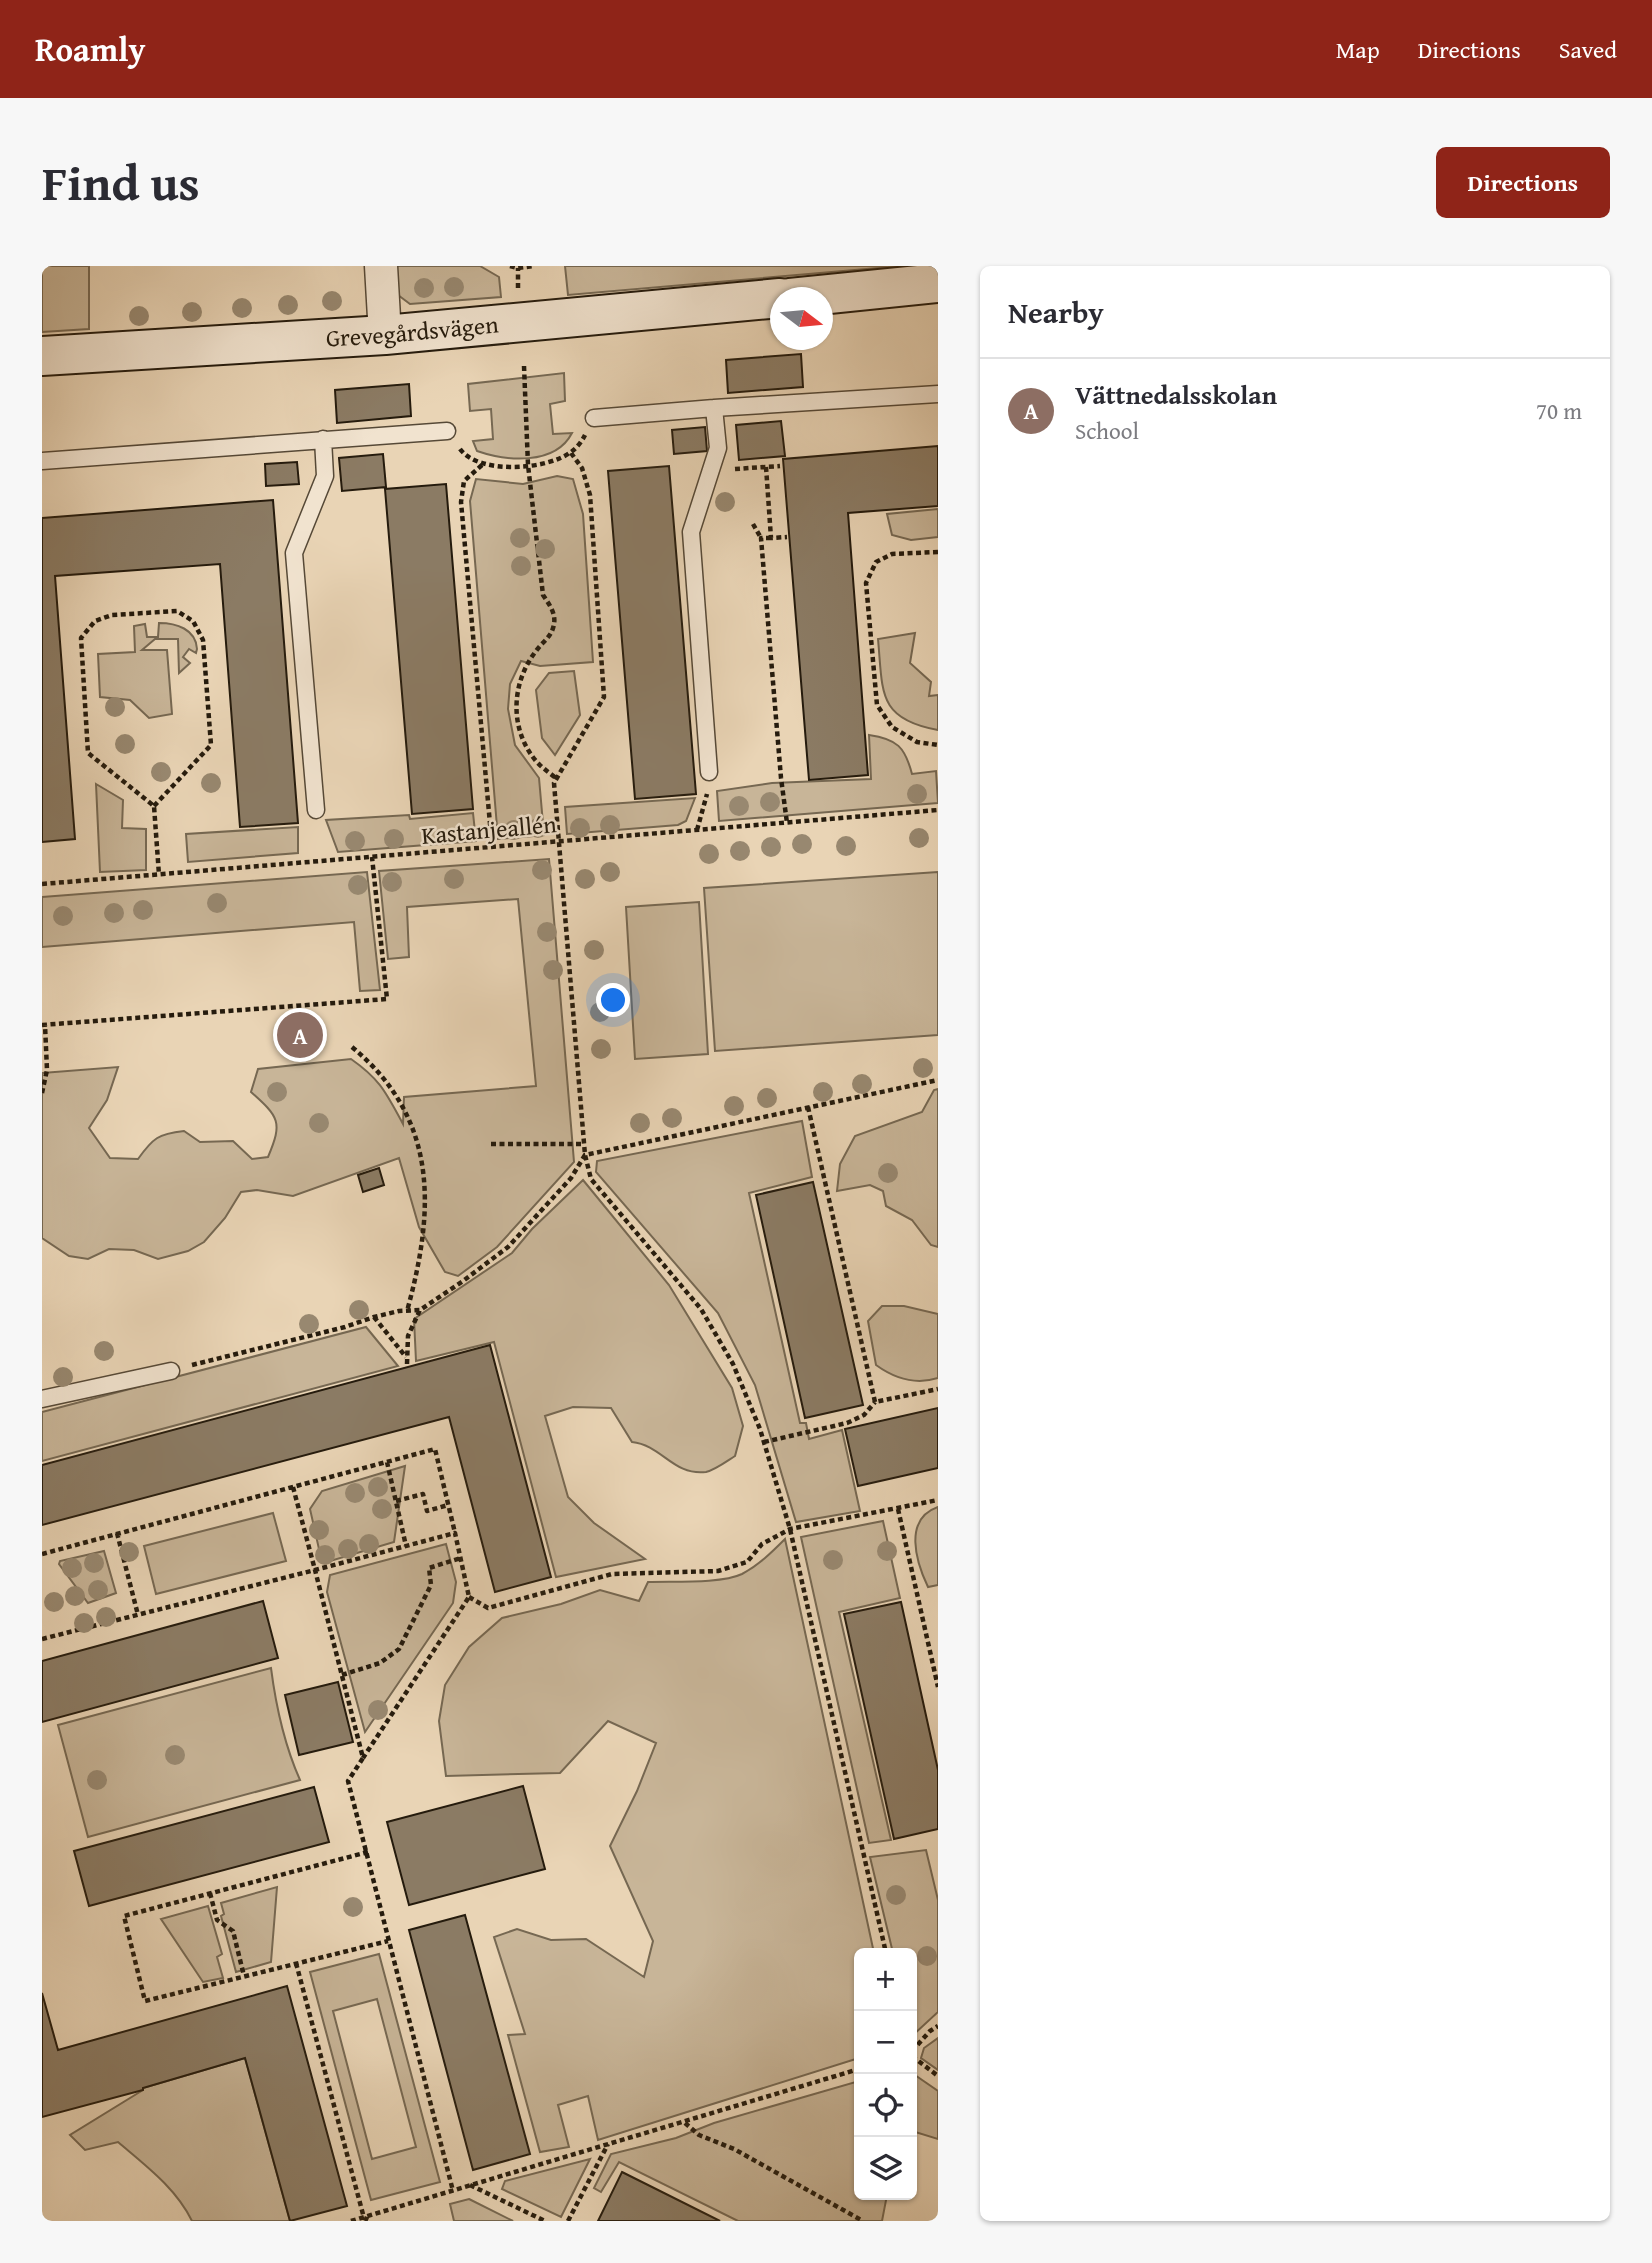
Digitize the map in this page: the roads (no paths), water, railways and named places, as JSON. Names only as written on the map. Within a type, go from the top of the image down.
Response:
[{"type":"street","points":[[381,266],[385,335]]},
{"type":"street","points":[[833,294],[938,283]]},
{"type":"street","name":"Grevegårdsvägen","points":[[42,356],[385,335],[770,299]]},
{"type":"lane","points":[[594,418],[938,394]]},
{"type":"lane","points":[[709,772],[691,532],[718,448],[714,408]]},
{"type":"lane","points":[[42,461],[447,431]]},
{"type":"lane","points":[[316,810],[294,553],[325,476],[323,439]]},
{"type":"lane","points":[[42,1399],[171,1371]]},
{"type":"place","name":"Vättnedalsskolan","points":[[300,1035]]}]
